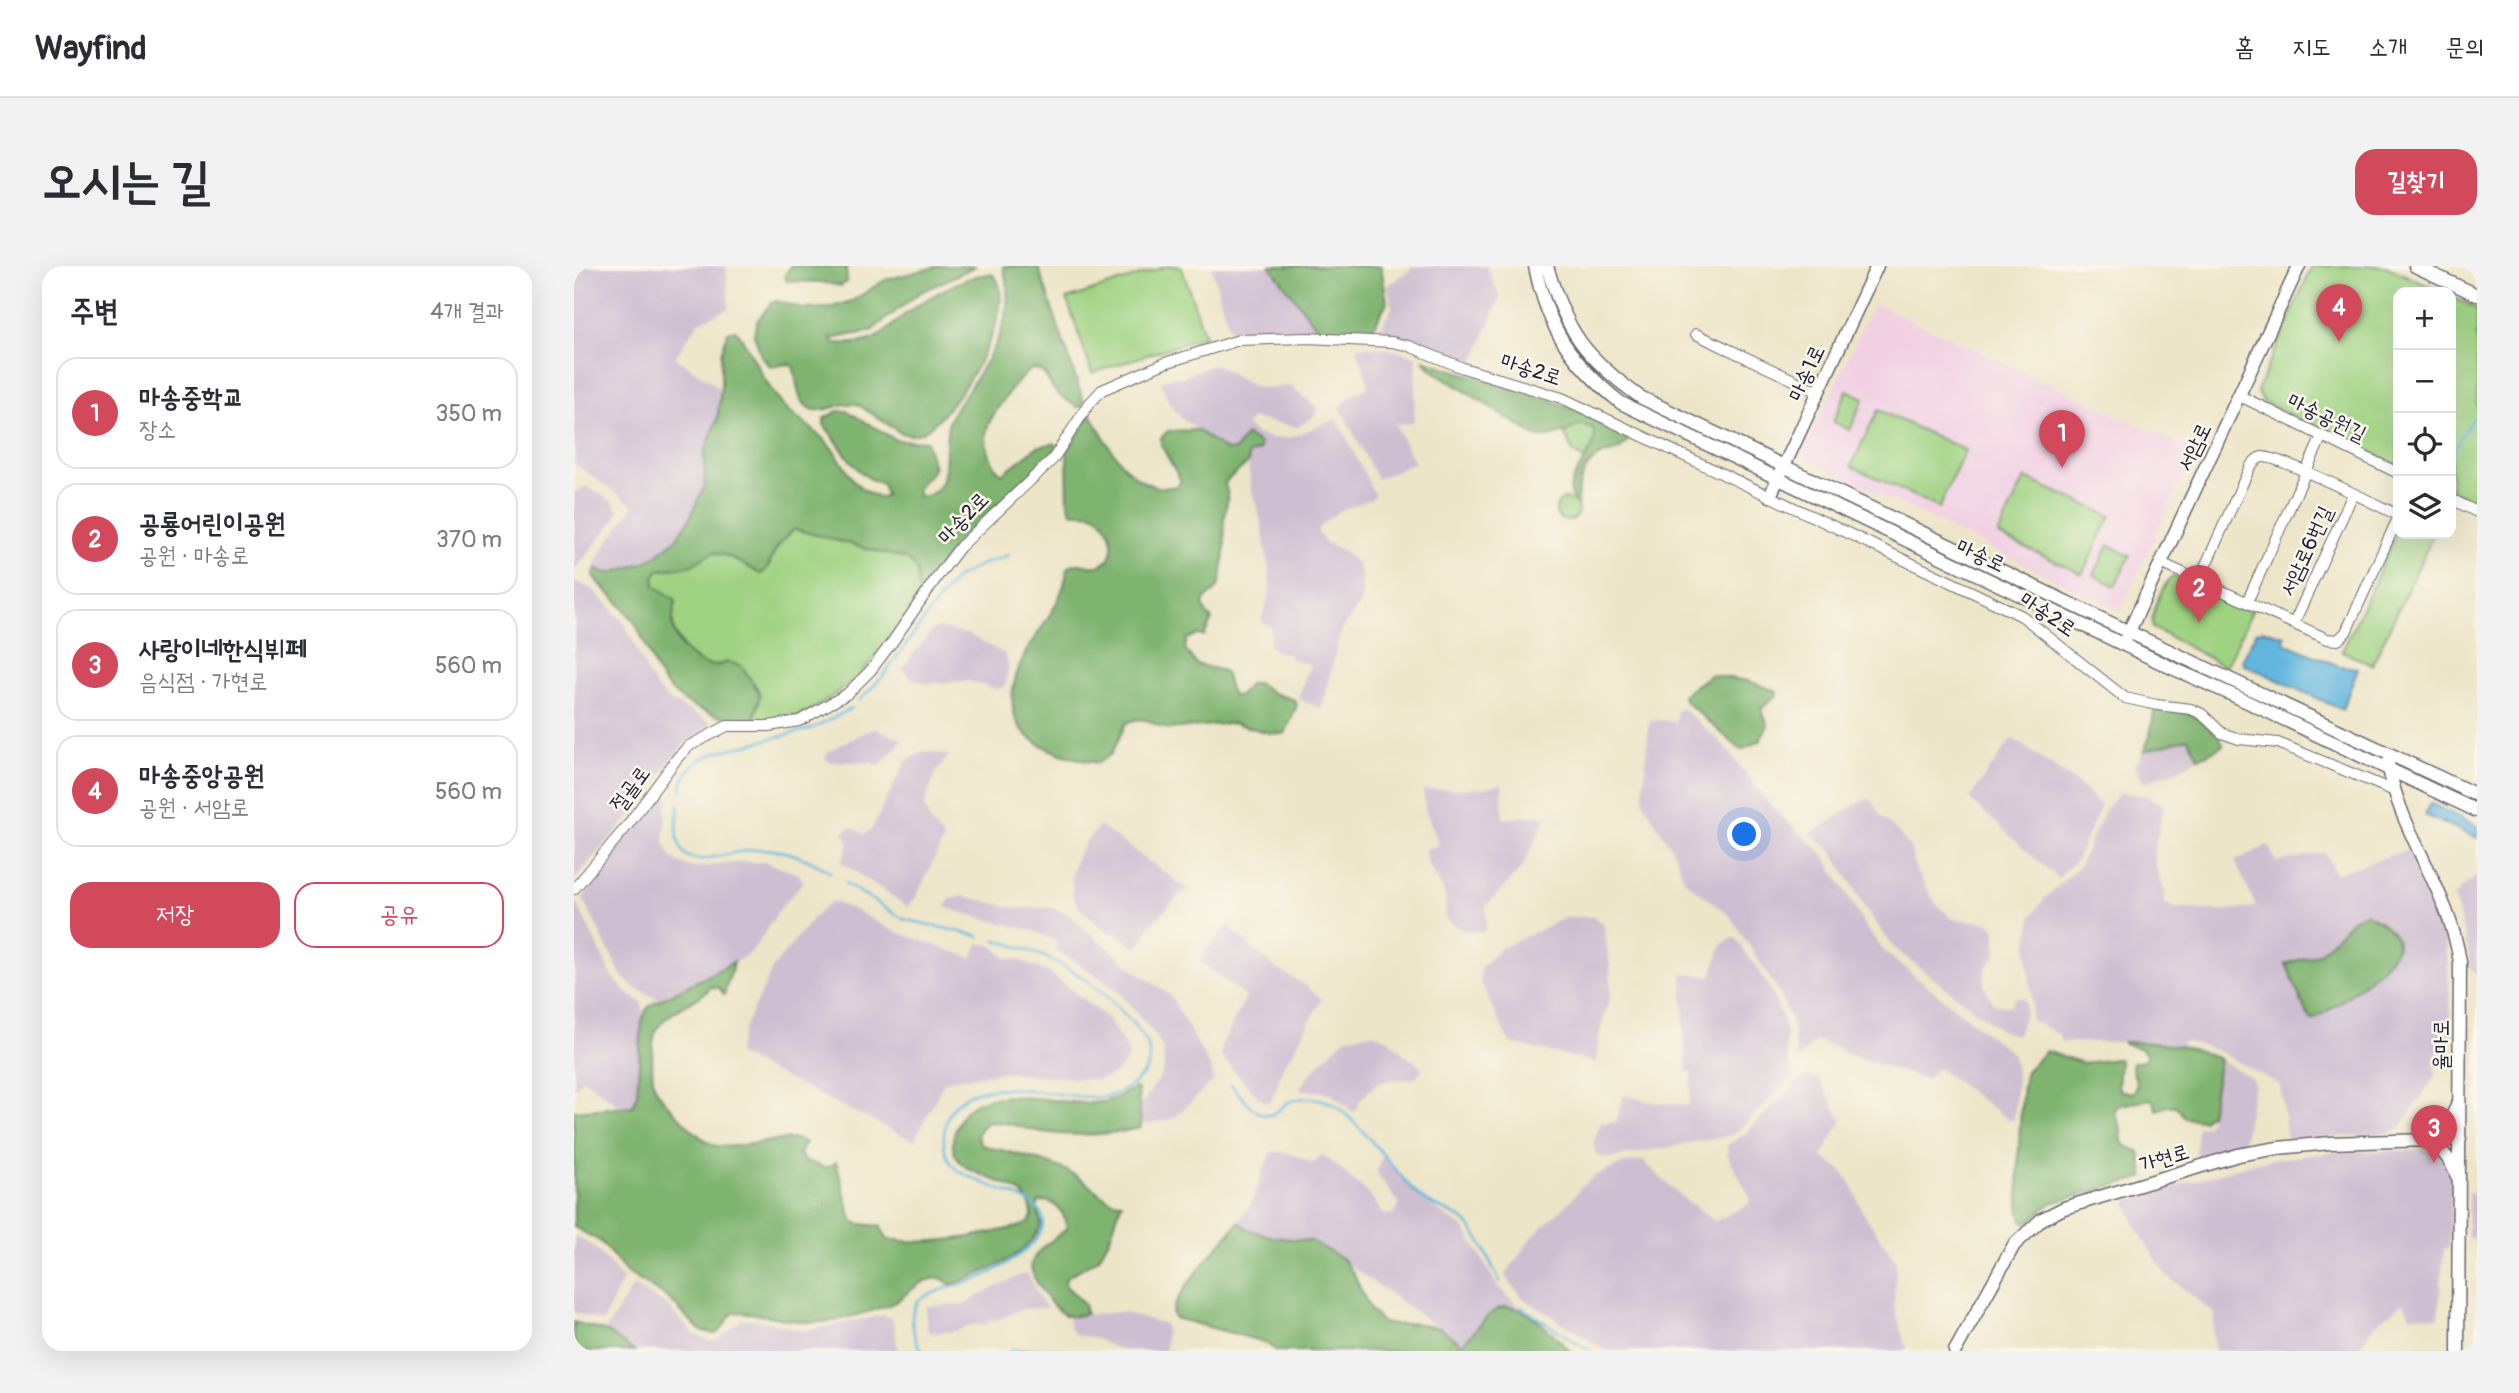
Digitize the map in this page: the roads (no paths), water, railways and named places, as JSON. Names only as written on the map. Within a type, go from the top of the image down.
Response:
[{"type":"street","name":"마송로","points":[[1535,266],[1545,310],[1574,358],[1598,385],[1621,403],[1782,472],[2477,794]]},
{"type":"street","name":"마송로","points":[[1547,266],[1566,319],[1581,346],[1607,373],[1640,397],[1909,543],[2477,811]]},
{"type":"street","name":"마송1로","points":[[1770,496],[1877,266]]},
{"type":"street","name":"서암로","points":[[2123,645],[2300,266]]},
{"type":"street","points":[[2415,266],[2477,295]]},
{"type":"street","points":[[1696,334],[1819,391]]},
{"type":"street","name":"마송2로","points":[[727,726],[769,726],[799,721],[847,694],[878,661],[960,547],[1053,458],[1102,390],[1224,343],[1267,338],[1372,340],[1409,346],[1463,368],[1562,398],[2022,616],[2125,698],[2191,709],[2202,714],[2222,733],[2239,739],[2278,743],[2392,790]]},
{"type":"street","name":"마송공원길","points":[[2240,396],[2393,471]]},
{"type":"street","name":"서암로6번길","points":[[2247,602],[2322,436]]},
{"type":"street","name":"서암로6번길","points":[[2199,580],[2255,461],[2262,457],[2273,458],[2306,472],[2393,514]]},
{"type":"street","name":"서암로6번길","points":[[2294,623],[2353,494]]},
{"type":"street","points":[[2456,502],[2477,512]]},
{"type":"street","name":"서암로6번길","points":[[2161,563],[2327,639],[2338,640],[2342,637],[2393,528]]},
{"type":"street","name":"절골로","points":[[574,889],[644,805],[678,757],[706,735],[727,726]]},
{"type":"street","name":"율마로","points":[[2386,752],[2392,790],[2446,905],[2458,949],[2458,1351]]},
{"type":"street","points":[[2423,1139],[2446,1128],[2455,1114],[2460,1097]]},
{"type":"street","points":[[2423,1139],[2448,1157],[2459,1182]]},
{"type":"street","name":"가현로","points":[[1955,1351],[2014,1245],[2042,1219],[2053,1213],[2238,1155],[2330,1143],[2460,1139]]},
{"type":"water","points":[[2264,630],[2285,636],[2284,643],[2339,666],[2358,668],[2342,710],[2244,664],[2242,660],[2256,632]]},
{"type":"water","points":[[2430,803],[2477,826],[2477,838],[2425,815]]},
{"type":"waterway","points":[[2456,446],[2477,415]]},
{"type":"waterway","points":[[859,701],[883,676],[958,577],[980,565],[1009,555]]},
{"type":"waterway","points":[[681,790],[689,770],[710,755],[811,729],[852,708]]},
{"type":"waterway","points":[[679,805],[677,831],[680,847],[687,856],[697,859],[711,858],[770,849],[797,856],[831,873]]},
{"type":"waterway","points":[[845,883],[903,919],[979,936]]},
{"type":"waterway","points":[[922,1351],[912,1325],[913,1311],[920,1299],[974,1280],[1005,1265],[1030,1246],[1039,1235],[1043,1224],[1041,1213],[1031,1203],[960,1172],[950,1162],[944,1146],[944,1133],[946,1122],[956,1104],[971,1094],[991,1089],[1083,1097],[1109,1096],[1127,1088],[1142,1076],[1149,1059],[1149,1050],[1138,1030],[1109,998],[1094,986],[1047,958],[995,940]]},
{"type":"waterway","points":[[1231,1085],[1253,1109],[1262,1114],[1270,1115],[1289,1102],[1303,1098],[1326,1101],[1337,1107],[1361,1129],[1419,1196],[1466,1222],[1481,1243],[1500,1282]]},
{"type":"waterway","points":[[1521,1307],[1590,1351]]},
{"type":"waterway","points":[[1010,1351],[1065,1351]]},
{"type":"place","name":"마송중앙공원","points":[[2339,342]]},
{"type":"place","name":"마송중학교","points":[[2062,468]]},
{"type":"place","name":"공룡어린이공원","points":[[2199,623]]},
{"type":"place","name":"사랑이네한식뷔페","points":[[2434,1163]]}]
